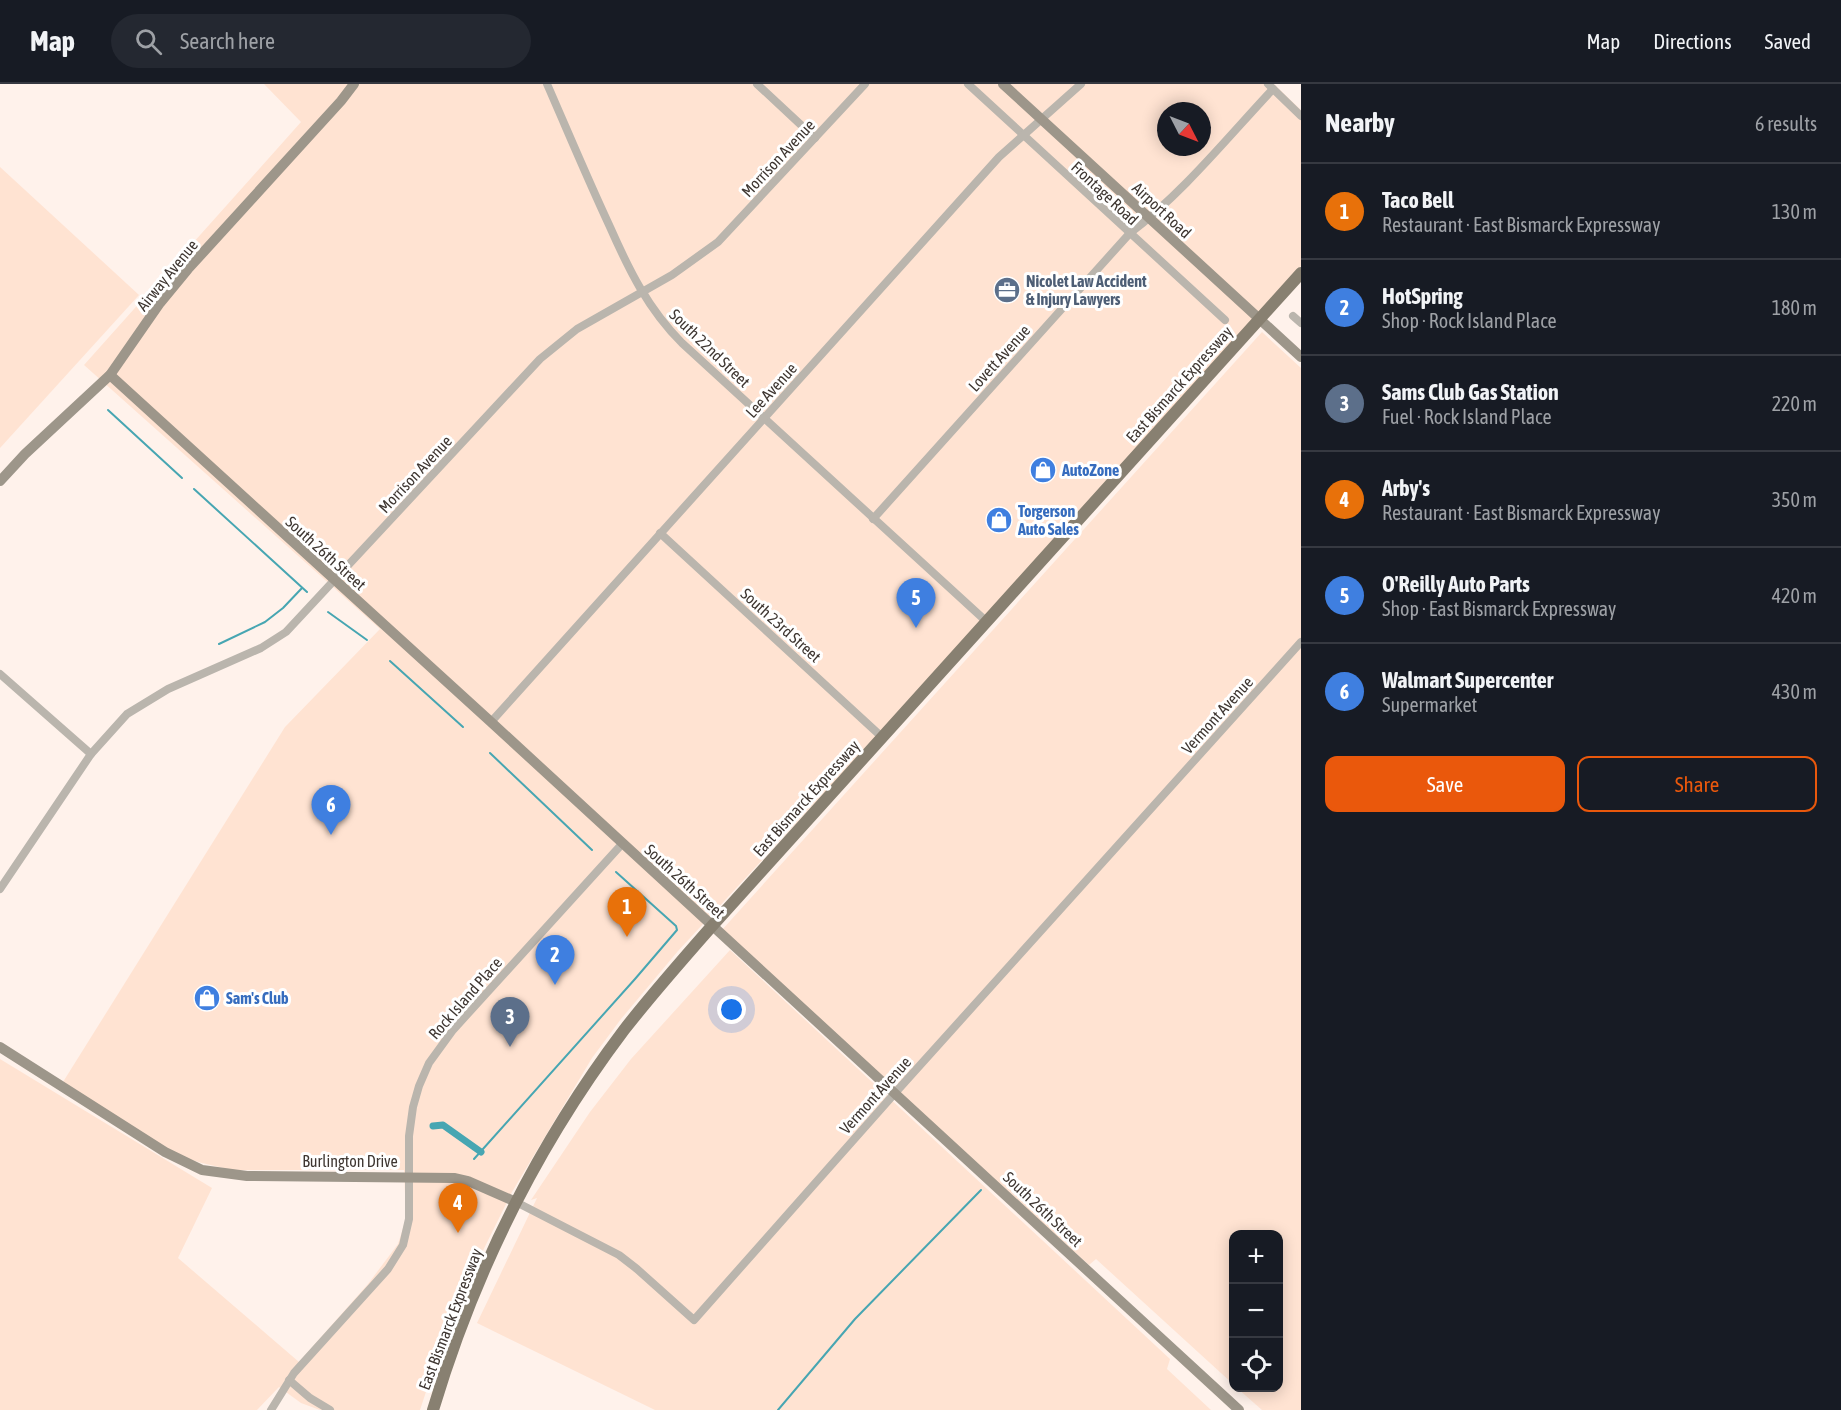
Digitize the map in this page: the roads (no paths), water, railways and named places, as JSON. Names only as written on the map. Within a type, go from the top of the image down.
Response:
[{"type":"main road","name":"East Bismarck Expressway","points":[[433,1410],[471,1302],[516,1202],[550,1140],[603,1060],[655,992],[712,926],[1301,273]]},
{"type":"street","name":"Airway Avenue","points":[[0,481],[110,375],[164,298],[188,269],[354,84]]},
{"type":"street","name":"South 22nd Street","points":[[547,84],[587,178],[641,292],[659,318],[764,418],[987,622]]},
{"type":"street","points":[[757,84],[815,138]]},
{"type":"street","name":"Morrison Avenue","points":[[0,889],[91,754],[116,725],[138,706],[168,689],[261,648],[281,636],[335,581],[540,359],[585,324],[684,267],[718,242],[865,84]]},
{"type":"street","name":"Frontage Road","points":[[968,84],[1225,320]]},
{"type":"street","name":"Airport Road","points":[[1003,84],[1301,357]]},
{"type":"street","name":"Lee Avenue","points":[[491,722],[999,157],[1081,84]]},
{"type":"street","points":[[1270,86],[1301,116]]},
{"type":"street","name":"Lovett Avenue","points":[[873,519],[1130,233],[1150,218],[1270,86]]},
{"type":"street","points":[[1293,316],[1301,324]]},
{"type":"street","name":"South 26th Street","points":[[110,375],[1239,1410]]},
{"type":"street","name":"South 23rd Street","points":[[660,533],[883,738]]},
{"type":"street","name":"Vermont Avenue","points":[[694,1320],[1301,642]]},
{"type":"street","points":[[0,674],[91,754]]},
{"type":"street","name":"Rock Island Place","points":[[272,1410],[289,1380],[398,1256],[408,1230],[410,1136],[413,1107],[422,1078],[437,1050],[622,844]]},
{"type":"street","name":"Burlington Drive","points":[[0,1047],[171,1155],[202,1170],[237,1176],[410,1176],[461,1179],[516,1202],[608,1249],[628,1262],[694,1320]]},
{"type":"street","points":[[289,1380],[313,1400],[330,1410]]},
{"type":"waterway","points":[[108,410],[182,478]]},
{"type":"waterway","points":[[194,489],[307,592]]},
{"type":"waterway","points":[[219,644],[265,622],[283,608],[302,588]]},
{"type":"waterway","points":[[328,612],[367,640]]},
{"type":"waterway","points":[[390,661],[463,727]]},
{"type":"waterway","points":[[490,753],[592,850]]},
{"type":"waterway","points":[[474,1159],[677,930],[676,926],[616,872]]},
{"type":"waterway","points":[[433,1126],[443,1125],[481,1152]]},
{"type":"waterway","points":[[778,1410],[855,1319],[981,1190]]},
{"type":"place","name":"Nicolet Law Accident & Injury Lawyers","points":[[1007,290]]},
{"type":"place","name":"AutoZone","points":[[1043,470]]},
{"type":"place","name":"Torgerson Auto Sales","points":[[999,520]]},
{"type":"place","name":"O'Reilly Auto Parts","points":[[916,628]]},
{"type":"place","name":"Walmart Supercenter","points":[[331,835]]},
{"type":"place","name":"Taco Bell","points":[[627,937]]},
{"type":"place","name":"HotSpring","points":[[555,985]]},
{"type":"place","name":"Sam's Club","points":[[207,998]]},
{"type":"place","name":"Sams Club Gas Station","points":[[510,1047]]},
{"type":"place","name":"Arby's","points":[[458,1233]]}]
